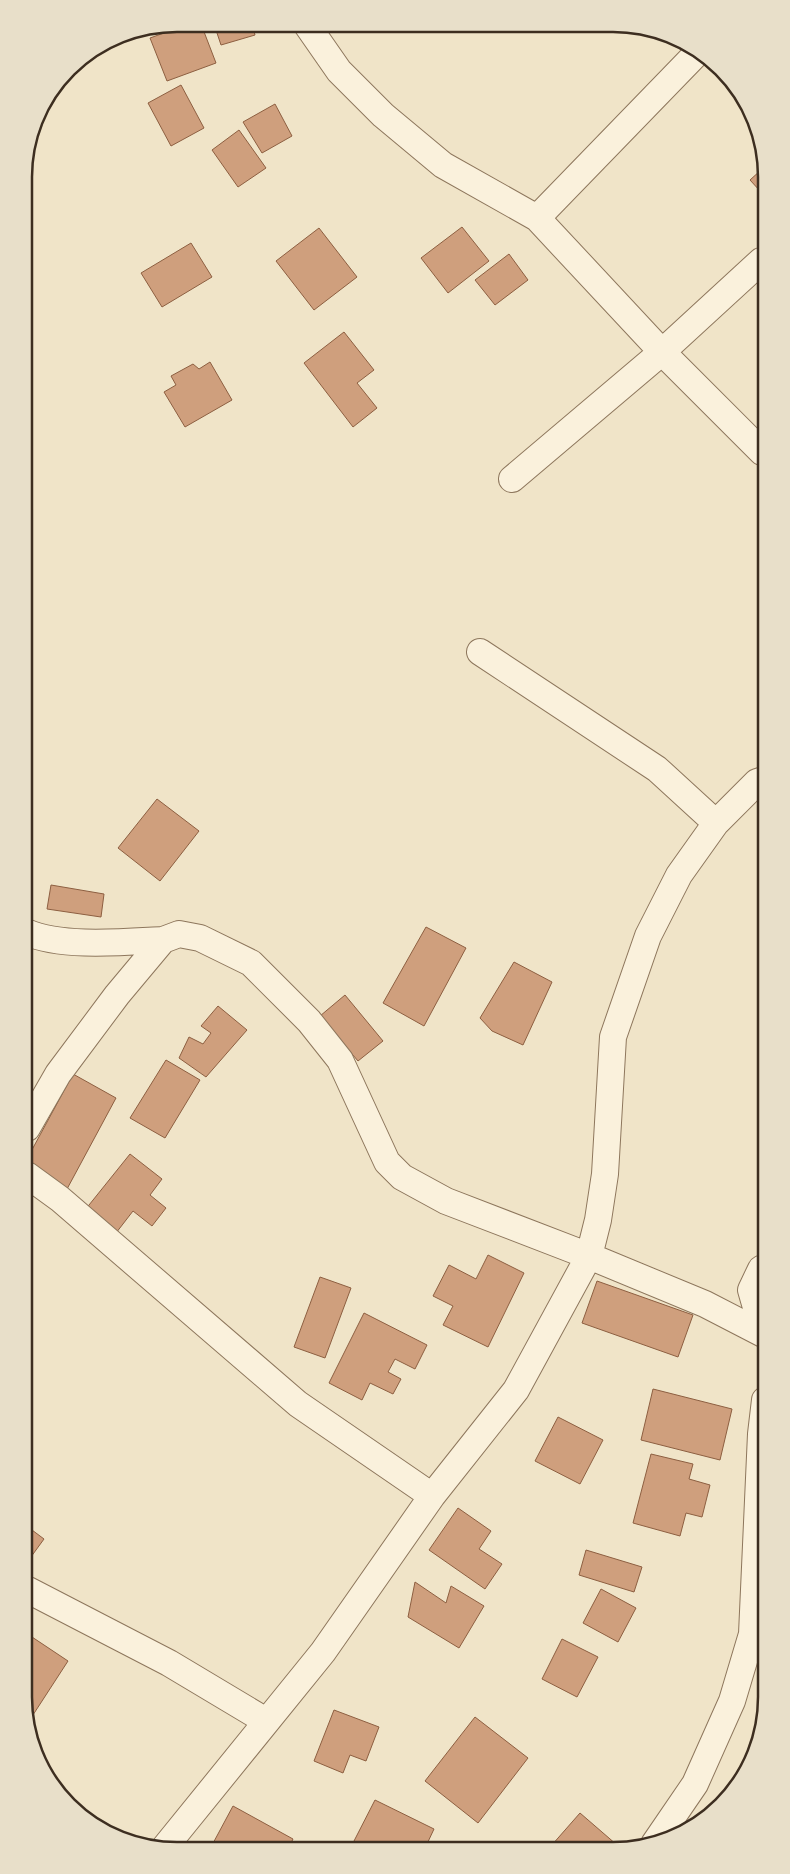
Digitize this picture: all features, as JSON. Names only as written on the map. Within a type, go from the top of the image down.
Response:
[{"type":"street","points":[[313,33],[338,71],[383,115],[443,165],[537,218],[662,352],[758,448]]},
{"type":"street","points":[[537,218],[693,57]]},
{"type":"street","points":[[512,479],[662,352],[758,265]]},
{"type":"street","points":[[480,652],[657,769],[716,823]]},
{"type":"street","points":[[169,1841],[323,1652],[432,1496],[516,1390],[589,1256],[598,1220],[605,1174],[613,1037],[648,936],[679,875],[716,823],[758,782]]},
{"type":"street","points":[[32,935],[38,937],[97,943],[163,940],[179,934],[200,938],[251,963],[303,1014],[340,1060],[387,1162],[402,1177],[446,1201],[589,1256],[705,1304],[757,1331]]},
{"type":"street","points":[[32,1119],[58,1074],[117,994],[163,940]]},
{"type":"street","points":[[32,1180],[60,1199],[298,1404],[432,1496]]},
{"type":"street","points":[[757,1276],[751,1290],[757,1311]]},
{"type":"street","points":[[32,1592],[169,1663],[266,1721]]},
{"type":"street","points":[[661,1833],[695,1784],[757,1643]]},
{"type":"building","points":[[168,33],[204,33],[216,63],[167,81],[150,38]]},
{"type":"building","points":[[217,33],[254,33],[255,35],[221,45]]},
{"type":"building","points":[[181,85],[204,128],[171,146],[148,103]]},
{"type":"building","points":[[275,104],[292,136],[262,153],[243,122]]},
{"type":"building","points":[[239,130],[266,168],[238,187],[212,150]]},
{"type":"building","points":[[757,173],[758,189],[750,180]]},
{"type":"building","points":[[462,227],[489,261],[448,293],[421,258]]},
{"type":"building","points":[[319,228],[357,277],[314,310],[276,261]]},
{"type":"building","points":[[191,243],[212,277],[162,307],[141,273]]},
{"type":"building","points":[[509,254],[528,280],[495,305],[475,280]]},
{"type":"building","points":[[344,332],[374,370],[357,383],[377,408],[353,427],[304,363]]},
{"type":"building","points":[[210,362],[232,400],[185,427],[164,392],[176,385],[171,376],[193,364],[199,369]]},
{"type":"building","points":[[157,799],[199,831],[160,881],[118,848]]},
{"type":"building","points":[[51,885],[104,894],[101,917],[47,909]]},
{"type":"building","points":[[426,927],[466,948],[424,1026],[383,1003]]},
{"type":"building","points":[[514,962],[552,982],[523,1045],[492,1031],[480,1018]]},
{"type":"building","points":[[345,995],[383,1041],[358,1061],[320,1016]]},
{"type":"building","points":[[218,1006],[247,1030],[206,1077],[179,1058],[189,1037],[203,1044],[211,1033],[201,1026]]},
{"type":"building","points":[[166,1060],[200,1080],[165,1138],[130,1118]]},
{"type":"building","points":[[73,1074],[116,1098],[67,1189],[32,1170],[32,1149]]},
{"type":"building","points":[[130,1154],[162,1179],[150,1195],[166,1208],[152,1226],[133,1211],[116,1233],[85,1210]]},
{"type":"building","points":[[488,1255],[524,1273],[488,1347],[443,1325],[453,1306],[433,1296],[449,1265],[476,1279]]},
{"type":"building","points":[[320,1277],[351,1288],[325,1358],[294,1347]]},
{"type":"building","points":[[597,1281],[693,1315],[678,1357],[582,1323]]},
{"type":"building","points":[[364,1313],[427,1345],[415,1369],[395,1359],[388,1372],[401,1379],[393,1394],[370,1383],[362,1400],[329,1383]]},
{"type":"building","points":[[653,1389],[732,1409],[720,1460],[641,1440]]},
{"type":"building","points":[[558,1417],[603,1440],[580,1484],[535,1461]]},
{"type":"building","points":[[651,1454],[693,1464],[689,1479],[710,1485],[702,1517],[686,1513],[680,1536],[633,1523]]},
{"type":"building","points":[[458,1508],[491,1531],[479,1549],[502,1564],[485,1589],[429,1550]]},
{"type":"building","points":[[32,1530],[44,1539],[32,1555]]},
{"type":"building","points":[[586,1550],[642,1567],[634,1592],[579,1575]]},
{"type":"building","points":[[415,1582],[446,1603],[451,1586],[484,1606],[459,1648],[408,1617]]},
{"type":"building","points":[[601,1589],[636,1608],[618,1642],[583,1623]]},
{"type":"building","points":[[32,1637],[68,1661],[34,1714]]},
{"type":"building","points":[[562,1639],[598,1657],[577,1697],[542,1679]]},
{"type":"building","points":[[334,1710],[379,1727],[366,1761],[350,1755],[343,1773],[314,1761]]},
{"type":"building","points":[[475,1717],[528,1758],[478,1823],[425,1781]]},
{"type":"building","points":[[375,1800],[434,1829],[428,1842],[354,1841]]},
{"type":"building","points":[[233,1806],[293,1839],[292,1842],[214,1842]]},
{"type":"building","points":[[580,1813],[613,1842],[612,1842],[555,1842]]}]
